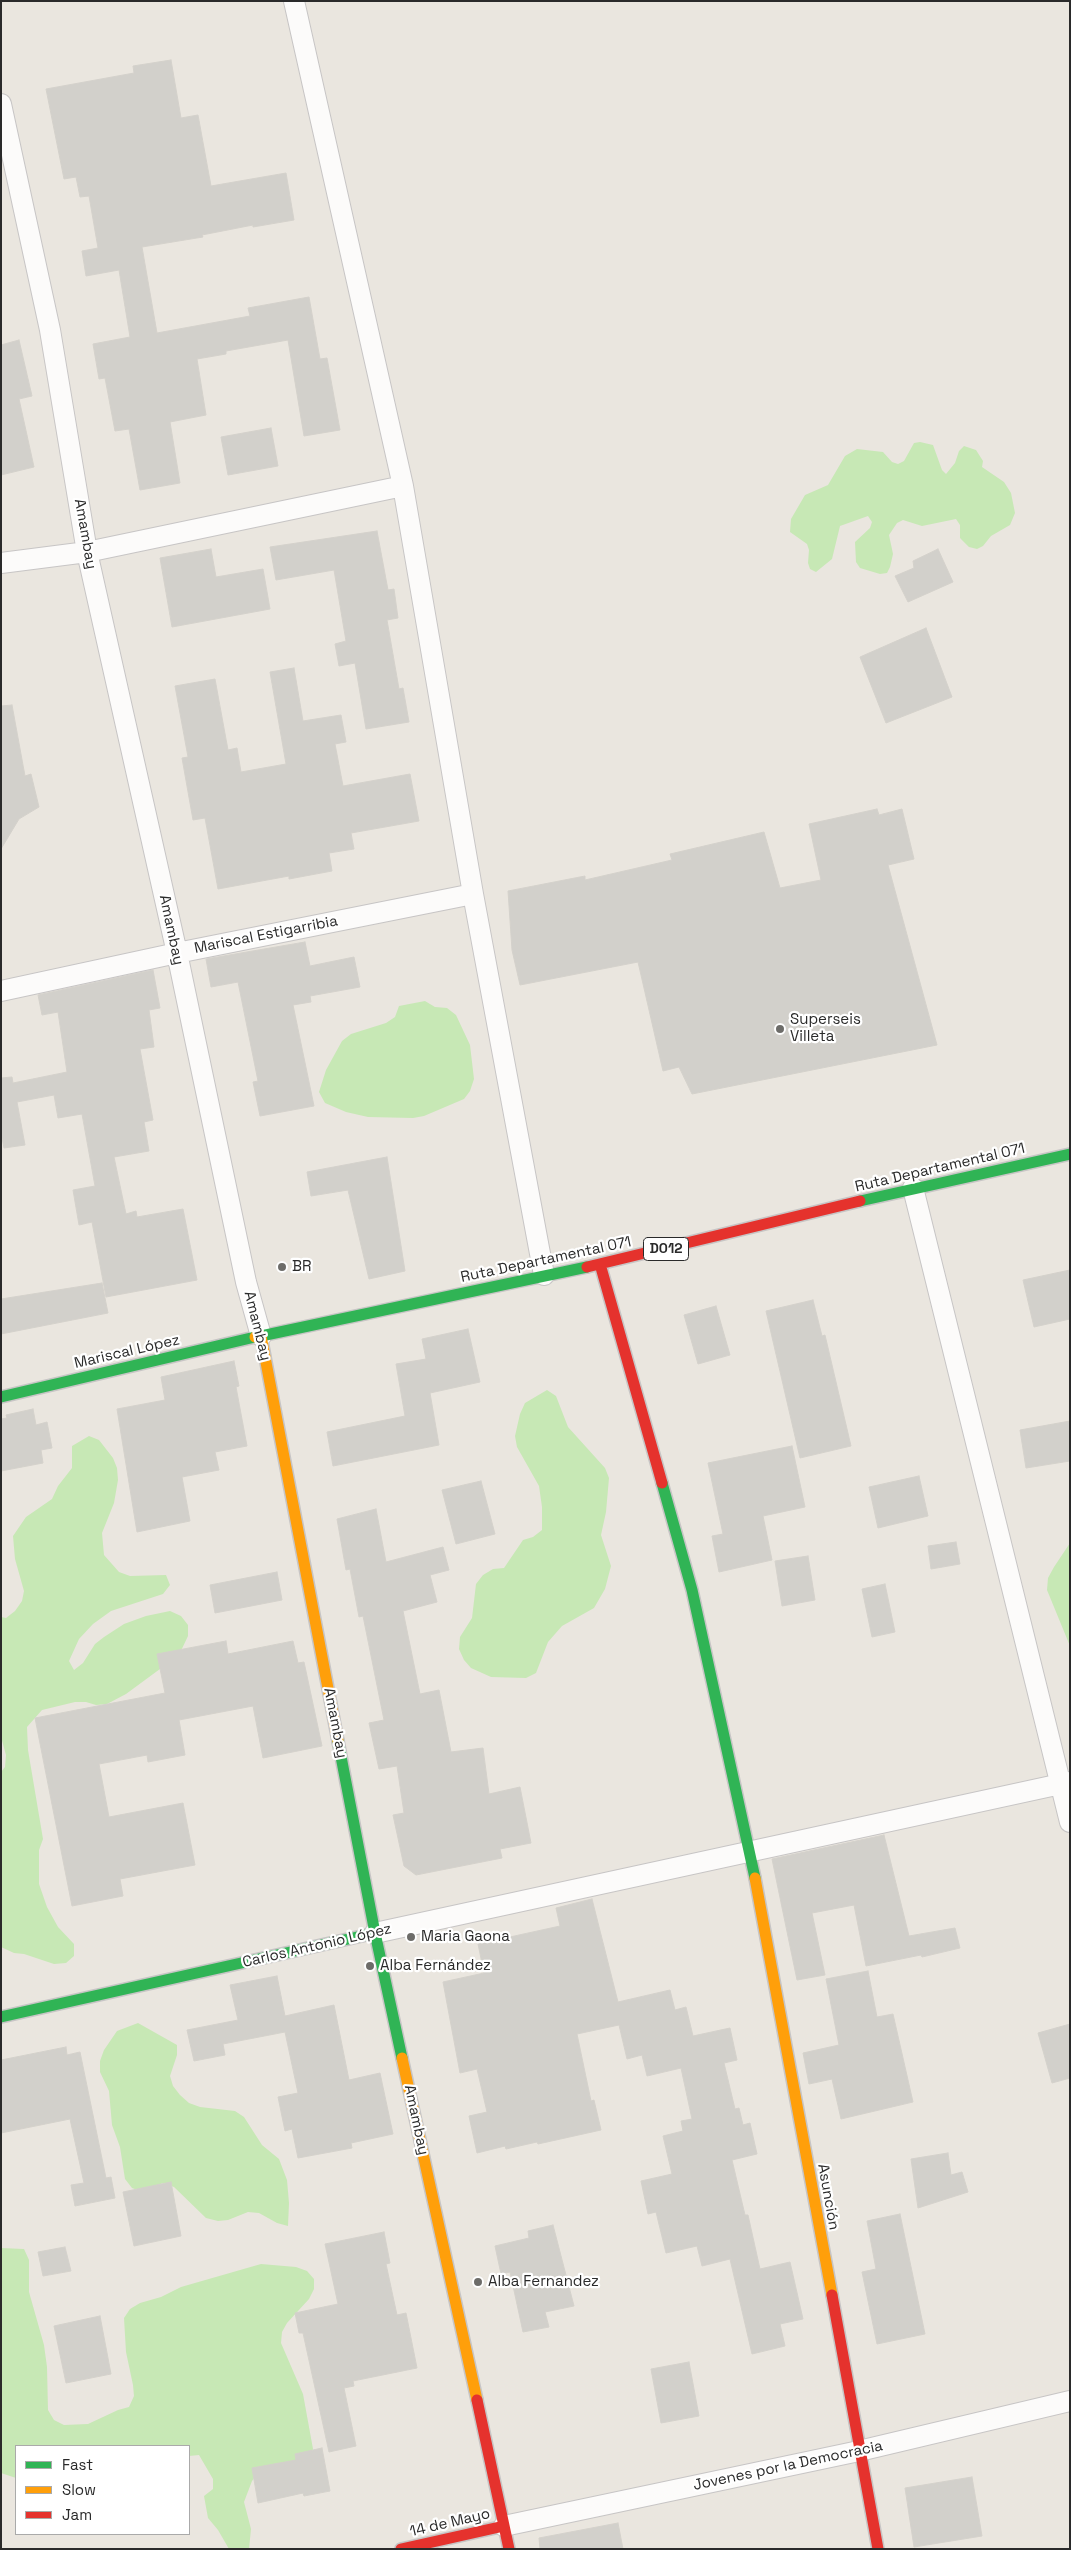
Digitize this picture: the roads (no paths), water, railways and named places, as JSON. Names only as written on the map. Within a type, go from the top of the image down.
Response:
[{"type":"main road","name":"Ruta Departamental 071","points":[[261,1336],[600,1264],[913,1188],[1070,1154]]},
{"type":"main road","name":"Asunción","points":[[600,1264],[692,1590],[750,1850],[878,2549]]},
{"type":"main road","name":"Mariscal López","points":[[1,1397],[261,1336]]},
{"type":"main road","name":"Amambay","points":[[261,1336],[375,1933],[509,2549]]},
{"type":"main road","name":"Carlos Antonio López","points":[[1,2018],[375,1933]]},
{"type":"main road","name":"14 de Mayo","points":[[401,2549],[504,2526]]},
{"type":"street","points":[[294,1],[403,486],[473,894],[544,1275]]},
{"type":"street","name":"Amambay","points":[[1,104],[50,330],[87,552],[177,953],[246,1282],[261,1336]]},
{"type":"street","points":[[1,563],[87,552],[403,486]]},
{"type":"street","name":"Mariscal Estigarribia","points":[[1,991],[177,953],[473,894]]},
{"type":"street","points":[[913,1188],[1065,1783],[1070,1822]]},
{"type":"street","name":"Carlos Antonio López","points":[[375,1933],[1065,1783]]},
{"type":"street","name":"Jovenes por la Democracia","points":[[504,2526],[859,2451],[1070,2401]]},
{"type":"place","name":"Superseis Villeta","points":[[780,1029]]},
{"type":"place","name":"BR","points":[[282,1267]]},
{"type":"place","name":"Maria Gaona","points":[[411,1937]]},
{"type":"place","name":"Alba Fernández","points":[[370,1966]]},
{"type":"place","name":"Alba Fernandez","points":[[478,2282]]}]
